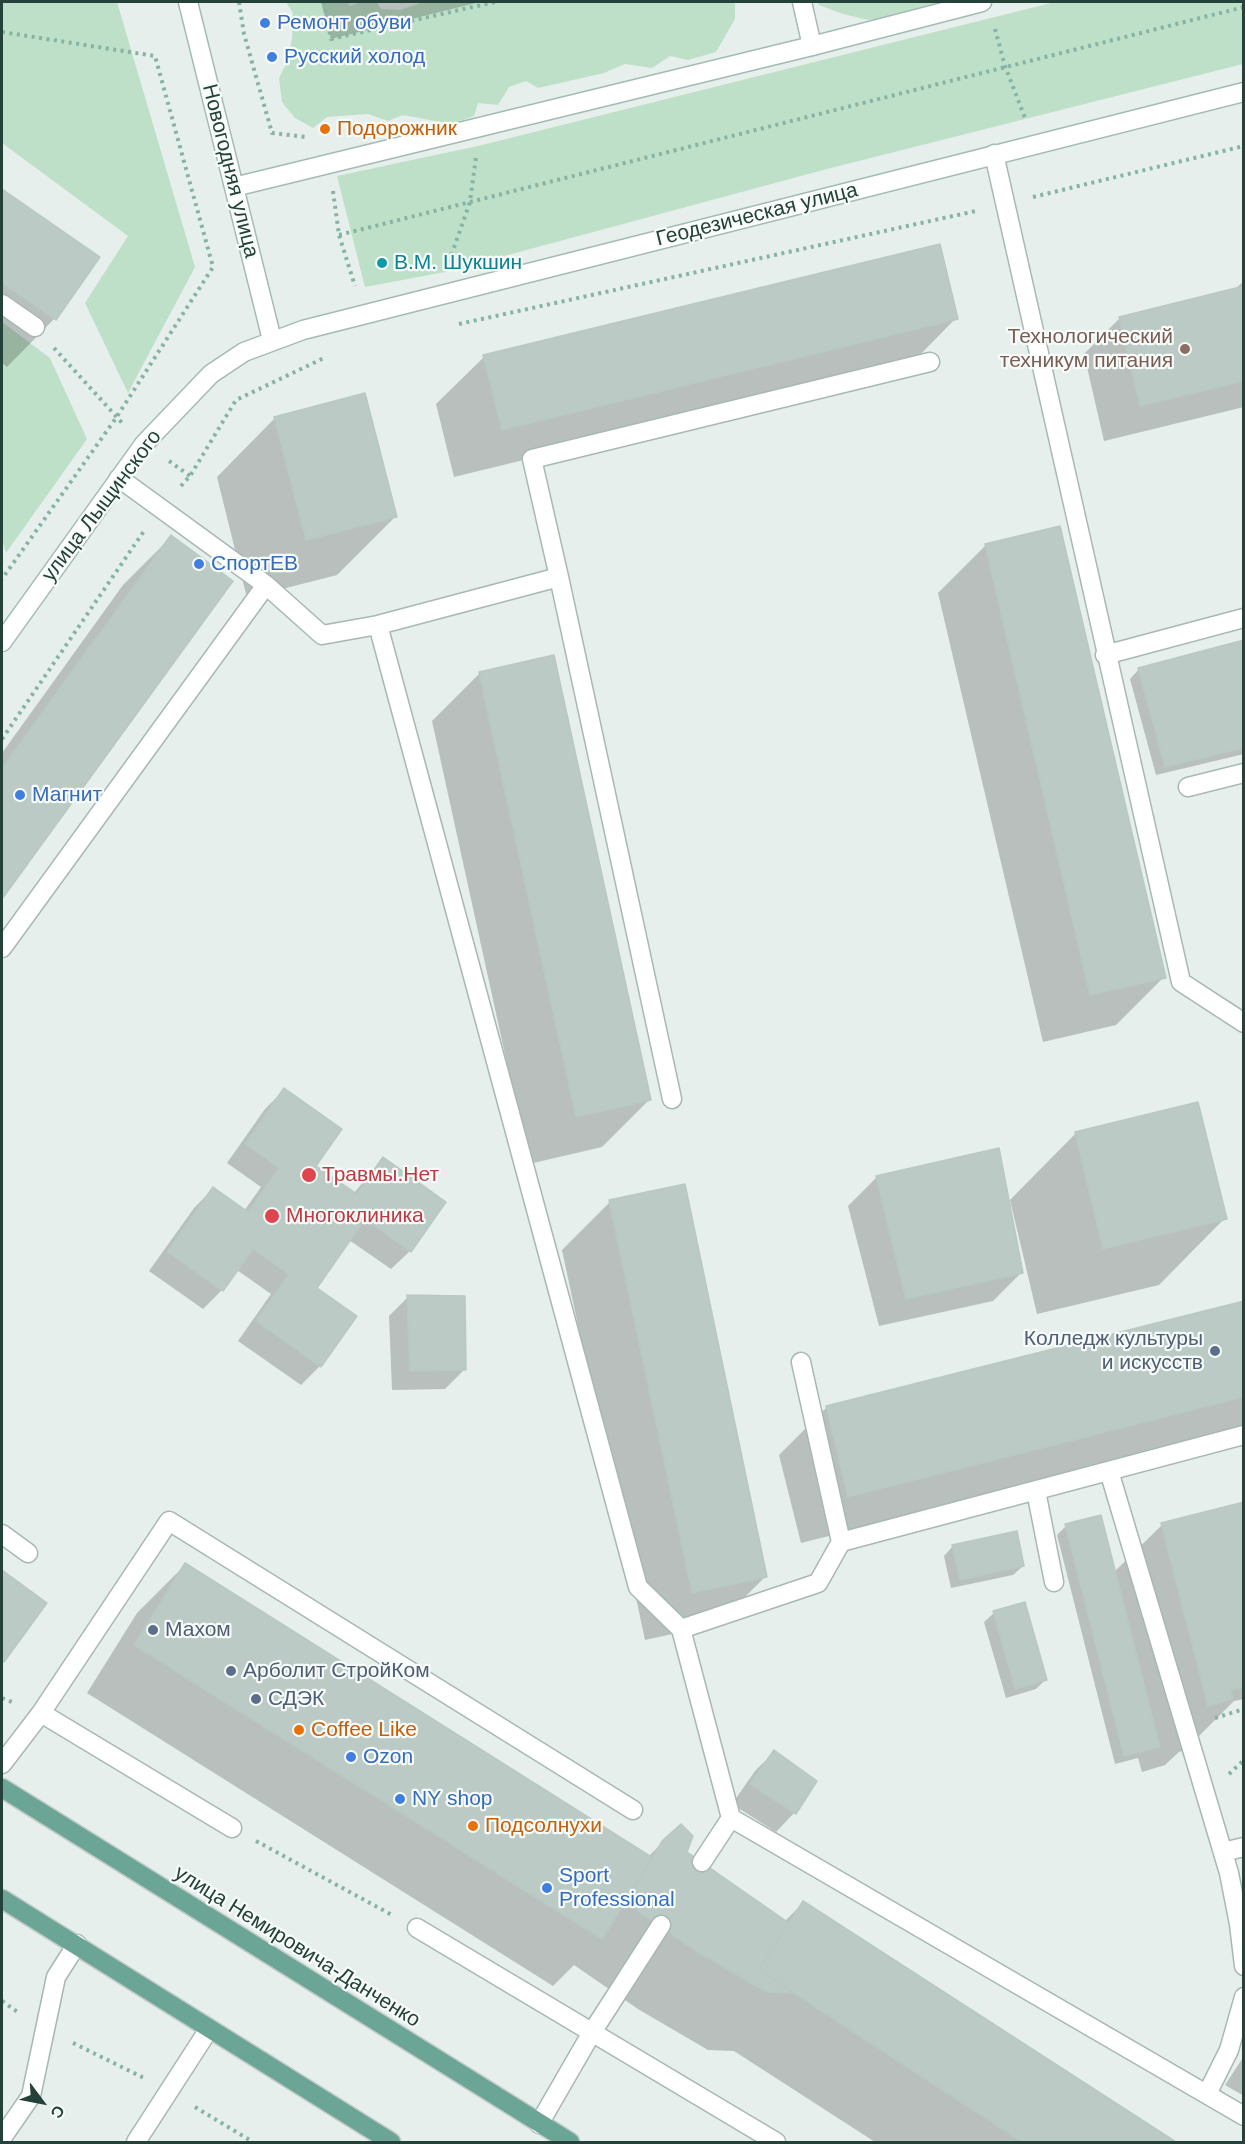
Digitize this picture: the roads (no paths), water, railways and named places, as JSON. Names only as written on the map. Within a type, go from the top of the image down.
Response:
[{"type":"main road","name":"улица Немировича-Данченко","points":[[2,1788],[570,2142]]},
{"type":"main road","points":[[2,1899],[391,2142]]},
{"type":"street","name":"Новогодняя улица","points":[[188,2],[272,340]]},
{"type":"street","points":[[802,2],[812,46]]},
{"type":"street","points":[[234,187],[812,46],[982,2]]},
{"type":"street","name":"Геодезическая улица","points":[[272,340],[993,154],[1244,92]]},
{"type":"street","points":[[993,154],[1181,982],[1244,1023]]},
{"type":"street","points":[[2,304],[35,327]]},
{"type":"street","name":"улица Лыщинского","points":[[2,642],[144,444],[211,374],[244,352],[272,340]]},
{"type":"street","points":[[672,1099],[532,459],[930,362]]},
{"type":"street","points":[[119,478],[266,585],[322,635],[378,625],[559,577]]},
{"type":"street","points":[[2,948],[266,585]]},
{"type":"street","points":[[1105,655],[1244,618]]},
{"type":"street","points":[[378,625],[638,1587],[681,1629],[731,1818],[1244,2116]]},
{"type":"street","points":[[1188,787],[1244,773]]},
{"type":"street","points":[[681,1629],[818,1583],[841,1542],[801,1362]]},
{"type":"street","points":[[841,1542],[1244,1436]]},
{"type":"street","points":[[1109,1471],[1223,1852],[1239,1924],[1244,1966]]},
{"type":"street","points":[[1036,1491],[1054,1582]]},
{"type":"street","points":[[2,1764],[40,1713],[170,1521],[633,1810]]},
{"type":"street","points":[[2,1534],[28,1553]]},
{"type":"street","points":[[40,1713],[232,1828]]},
{"type":"street","points":[[702,1862],[731,1818]]},
{"type":"street","points":[[1223,1852],[1244,1847]]},
{"type":"street","points":[[539,2124],[591,2034],[661,1925]]},
{"type":"street","points":[[417,1928],[591,2034],[776,2142]]},
{"type":"street","points":[[2,2138],[31,2096],[56,1977],[77,1944]]},
{"type":"street","points":[[1207,2094],[1229,2050],[1244,1996]]},
{"type":"street","points":[[136,2142],[209,2029]]},
{"type":"place","name":"Ремонт обуви","points":[[265,23]]},
{"type":"place","name":"Русский холод","points":[[272,57]]},
{"type":"place","name":"Подорожник","points":[[325,129]]},
{"type":"place","name":"В.М. Шукшин","points":[[382,263]]},
{"type":"place","name":"Технологический техникум питания","points":[[1185,349]]},
{"type":"place","name":"СпортЕВ","points":[[199,564]]},
{"type":"place","name":"Магнит","points":[[20,795]]},
{"type":"place","name":"Травмы.Нет","points":[[309,1175]]},
{"type":"place","name":"Многоклиника","points":[[272,1216]]},
{"type":"place","name":"Колледж культуры и искусств","points":[[1215,1351]]},
{"type":"place","name":"Махом","points":[[153,1630]]},
{"type":"place","name":"Арболит СтройКом","points":[[231,1671]]},
{"type":"place","name":"СДЭК","points":[[256,1699]]},
{"type":"place","name":"Coffee Like","points":[[299,1730]]},
{"type":"place","name":"Ozon","points":[[351,1757]]},
{"type":"place","name":"NY shop","points":[[400,1799]]},
{"type":"place","name":"Подсолнухи","points":[[473,1826]]},
{"type":"place","name":"Sport Professional","points":[[547,1888]]}]
